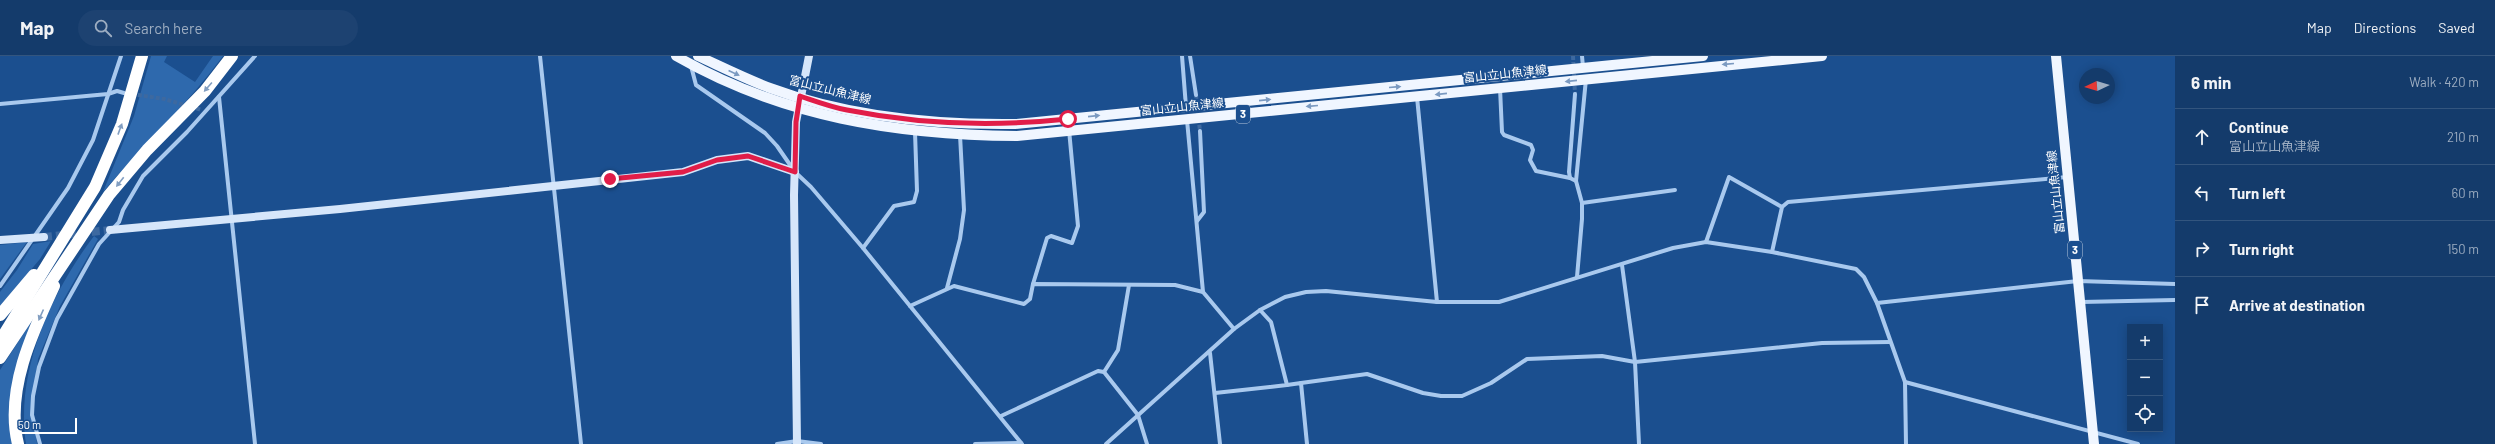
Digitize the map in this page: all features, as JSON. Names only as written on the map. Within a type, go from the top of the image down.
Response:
[{"type":"highway","points":[[0,341],[71,226],[105,166],[129,101],[142,56]]},
{"type":"highway","points":[[0,358],[77,243],[128,172],[205,91],[232,56]]},
{"type":"highway","points":[[0,315],[30,281],[71,226]]},
{"type":"highway","points":[[18,444],[15,422],[16,404],[27,350],[44,307],[77,243]]},
{"type":"main road","name":"富山立山魚津線","points":[[676,56],[737,86],[798,108],[852,122],[915,132],[960,135],[1017,136],[1822,56]]},
{"type":"main road","name":"富山立山魚津線","points":[[698,56],[772,89],[845,110],[962,125],[1015,124],[1703,56]]},
{"type":"main road","name":"富山立山魚津線","points":[[2056,56],[2094,444]]},
{"type":"street","points":[[0,286],[68,188],[93,140],[121,56]]},
{"type":"street","points":[[40,444],[32,415],[32,396],[39,367],[57,319],[99,244],[110,230],[119,222],[143,176],[219,97],[255,56]]},
{"type":"street","points":[[540,56],[555,185],[581,444]]},
{"type":"street","points":[[797,443],[795,172],[798,108],[809,56]]},
{"type":"street","points":[[1182,56],[1186,108]]},
{"type":"street","points":[[1190,56],[1196,95]]},
{"type":"street","points":[[1582,56],[1583,67]]},
{"type":"street","points":[[690,64],[696,85],[765,133],[778,146],[795,172],[811,186],[863,248],[1001,416],[1022,444]]},
{"type":"street","points":[[1577,277],[1582,203],[1576,181],[1586,80]]},
{"type":"street","points":[[1500,88],[1502,132],[1504,136],[1531,145],[1532,150],[1530,160],[1536,171],[1570,178],[1576,181]]},
{"type":"street","points":[[0,104],[117,92],[124,93]]},
{"type":"street","points":[[1570,178],[1575,94]]},
{"type":"street","points":[[219,97],[255,444]]},
{"type":"street","points":[[1417,97],[1437,302]]},
{"type":"street","points":[[910,306],[954,286],[1024,304],[1030,300],[1033,284],[1047,238],[1051,236],[1072,243],[1078,226],[1068,119]]},
{"type":"street","points":[[1186,119],[1203,292],[1234,329]]},
{"type":"street","points":[[1197,220],[1204,212],[1200,131]]},
{"type":"street","points":[[863,248],[894,206],[914,202],[918,191],[915,132]]},
{"type":"street","points":[[947,288],[960,239],[964,210],[960,135]]},
{"type":"street","points":[[110,230],[231,219],[683,172],[737,156],[748,156],[795,172]]},
{"type":"street","points":[[1772,252],[1782,207],[1788,202],[2068,176]]},
{"type":"street","points":[[1706,242],[1730,177],[1782,207]]},
{"type":"street","points":[[1582,203],[1675,190]]},
{"type":"street","points":[[0,240],[44,237]]},
{"type":"street","points":[[1106,444],[1210,353],[1234,329],[1260,310],[1285,297],[1306,292],[1326,291],[1437,302],[1499,302],[1673,248],[1706,242],[1772,252],[1856,269],[1864,277],[1877,303],[1905,382],[1906,444]]},
{"type":"street","points":[[1622,265],[1635,362],[1639,444]]},
{"type":"street","points":[[1877,303],[2078,281],[2175,284]]},
{"type":"street","points":[[1033,284],[1176,285],[1203,292]]},
{"type":"street","points":[[1104,372],[1118,350],[1130,284]]},
{"type":"street","points":[[2080,302],[2175,300]]},
{"type":"street","points":[[1260,310],[1271,322],[1287,385]]},
{"type":"street","points":[[1215,393],[1367,374],[1423,393],[1441,396],[1462,396],[1491,383],[1527,359],[1602,356],[1635,362],[1822,343],[1890,342]]},
{"type":"street","points":[[1210,353],[1220,444]]},
{"type":"street","points":[[1001,416],[1098,371],[1104,372],[1138,415],[1147,444]]},
{"type":"street","points":[[1905,382],[2138,444]]},
{"type":"street","points":[[1301,383],[1307,444]]},
{"type":"street","points":[[777,444],[821,444]]},
{"type":"street","points":[[975,444],[1022,444]]},
{"type":"shaded area","points":[[151,56],[167,56],[164,62],[195,82],[213,56],[223,56],[195,91],[103,192],[134,116]]},
{"type":"shaded area","points":[[94,236],[98,239],[60,306],[38,359],[33,402],[37,444],[26,444],[24,416],[26,389],[31,361],[40,334],[64,282],[78,258]]},
{"type":"shaded area","points":[[51,241],[40,259],[0,306],[0,292],[17,270],[33,244]]},
{"type":"shaded area","points":[[27,242],[0,279],[0,245]]},
{"type":"shaded area","points":[[31,322],[13,382],[9,414],[13,444],[0,444],[0,370]]},
{"type":"tunnel","points":[[1573,56],[1575,94]]},
{"type":"tunnel","points":[[132,94],[164,99],[202,110]]},
{"type":"tunnel","points":[[1196,95],[1200,131]]},
{"type":"tunnel","points":[[44,237],[110,230]]},
{"type":"route","points":[[610,179],[683,172],[717,160],[737,156],[748,156],[795,172],[796,122],[800,96],[845,110],[878,116],[962,125],[1015,124],[1068,119]]}]
